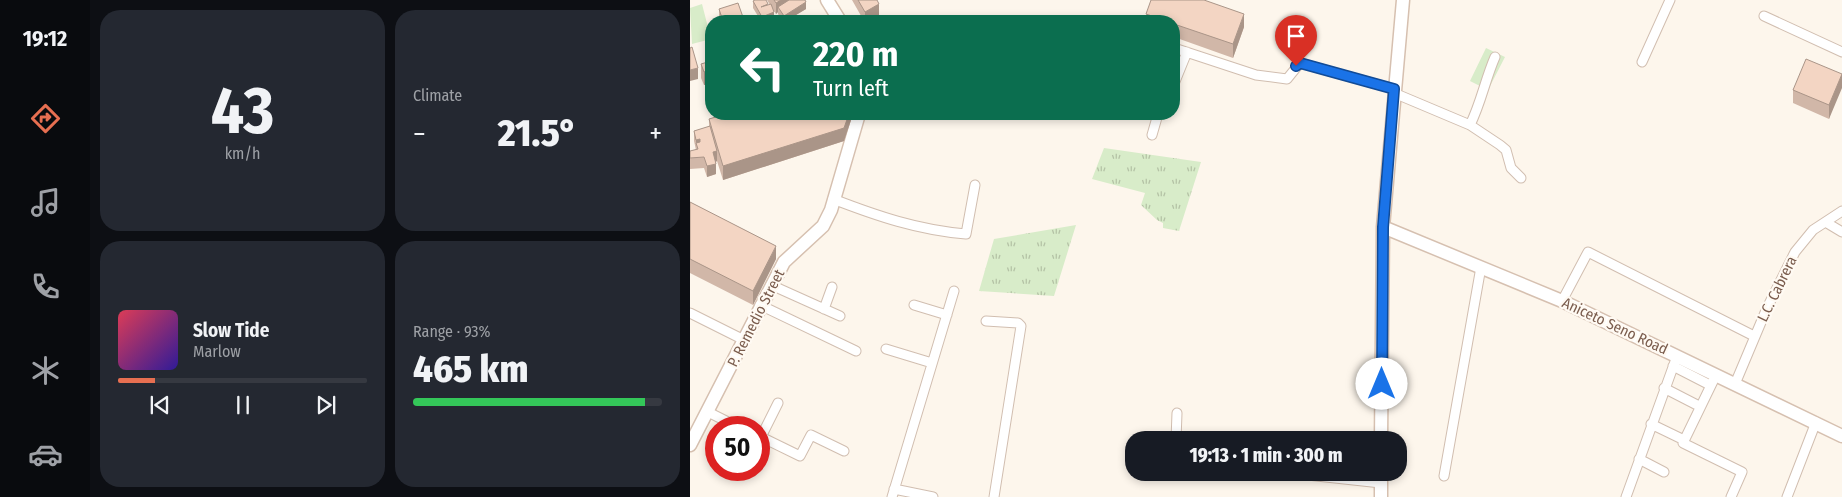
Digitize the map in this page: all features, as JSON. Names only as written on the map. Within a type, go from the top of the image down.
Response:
[{"type":"street","points":[[827,0],[836,15]]},
{"type":"street","points":[[1381,431],[1383,227],[1394,91],[1404,0]]},
{"type":"street","points":[[1642,62],[1670,0]]},
{"type":"street","points":[[1764,16],[1842,52]]},
{"type":"street","points":[[1180,50],[1256,75],[1287,80],[1300,63],[1394,91],[1470,125],[1504,148],[1511,168],[1521,178]]},
{"type":"street","points":[[1180,68],[1186,52]]},
{"type":"street","points":[[1470,125],[1479,107],[1485,80],[1495,57]]},
{"type":"street","name":"P. Remedio Street","points":[[690,445],[760,305],[788,257],[823,226],[831,210],[857,120]]},
{"type":"street","points":[[1152,135],[1156,120]]},
{"type":"street","points":[[833,199],[902,224],[938,232],[966,234],[975,185]]},
{"type":"street","name":"L.C. Cabrera","points":[[1735,384],[1754,336],[1795,252],[1806,236],[1842,211]]},
{"type":"street","points":[[1827,223],[1842,232]]},
{"type":"street","name":"Aniceto Seno Road","points":[[1383,227],[1562,301],[1713,380],[1735,384],[1842,436]]},
{"type":"street","points":[[1562,301],[1588,252],[1754,336]]},
{"type":"street","points":[[1444,476],[1482,267]]},
{"type":"street","points":[[771,285],[840,316]]},
{"type":"street","points":[[824,309],[832,287]]},
{"type":"street","points":[[933,497],[893,493],[954,291]]},
{"type":"street","points":[[760,305],[856,351]]},
{"type":"street","points":[[914,305],[947,316]]},
{"type":"street","points":[[690,313],[744,340]]},
{"type":"street","points":[[986,321],[1018,322],[1021,326],[994,497]]},
{"type":"street","points":[[886,348],[932,363]]},
{"type":"street","points":[[1626,497],[1675,361]]},
{"type":"street","points":[[1713,380],[1683,443],[1742,472],[1731,497]]},
{"type":"street","points":[[1664,388],[1699,406]]},
{"type":"street","points":[[770,418],[778,403]]},
{"type":"street","points":[[708,412],[716,416]]},
{"type":"street","points":[[1176,431],[1177,413]]},
{"type":"street","points":[[1787,497],[1816,422]]},
{"type":"street","points":[[1652,424],[1682,439]]},
{"type":"street","points":[[770,441],[800,456],[811,435],[844,451]]},
{"type":"street","points":[[1639,459],[1664,472]]},
{"type":"street","points":[[1381,481],[1381,497]]},
{"type":"green space","points":[[702,4],[705,16],[705,41],[692,44],[690,8]]},
{"type":"green space","points":[[1486,48],[1505,57],[1488,90],[1470,81]]},
{"type":"green space","points":[[1104,148],[1201,162],[1179,231],[1163,228],[1163,223],[1141,205],[1145,193],[1092,179]]},
{"type":"green space","points":[[1076,225],[1054,296],[979,291],[994,239]]},
{"type":"building","points":[[766,0],[768,4],[761,7],[771,4],[774,12],[761,15],[753,1]]},
{"type":"building","points":[[789,0],[805,0],[806,2],[786,15],[783,15],[778,7]]},
{"type":"building","points":[[858,0],[877,0],[879,4],[865,12]]},
{"type":"building","points":[[1151,0],[1204,0],[1244,14],[1233,44],[1180,26],[1180,15],[1146,14]]},
{"type":"building","points":[[738,3],[742,15],[721,15],[719,9]]},
{"type":"building","points":[[692,47],[698,68],[690,70],[690,48]]},
{"type":"building","points":[[1806,59],[1842,74],[1829,105],[1793,90]]},
{"type":"building","points":[[705,63],[705,72],[704,72],[701,64]]},
{"type":"building","points":[[709,120],[847,120],[844,128],[723,166]]},
{"type":"building","points":[[710,126],[717,151],[713,152],[716,164],[707,166],[704,157],[690,158],[690,151],[698,149],[696,143],[700,142],[700,139],[696,140],[694,131]]},
{"type":"building","points":[[690,202],[776,246],[753,291],[690,259]]},
{"type":"route","points":[[1296,66],[1300,63],[1394,89],[1383,227],[1382,384]]}]
